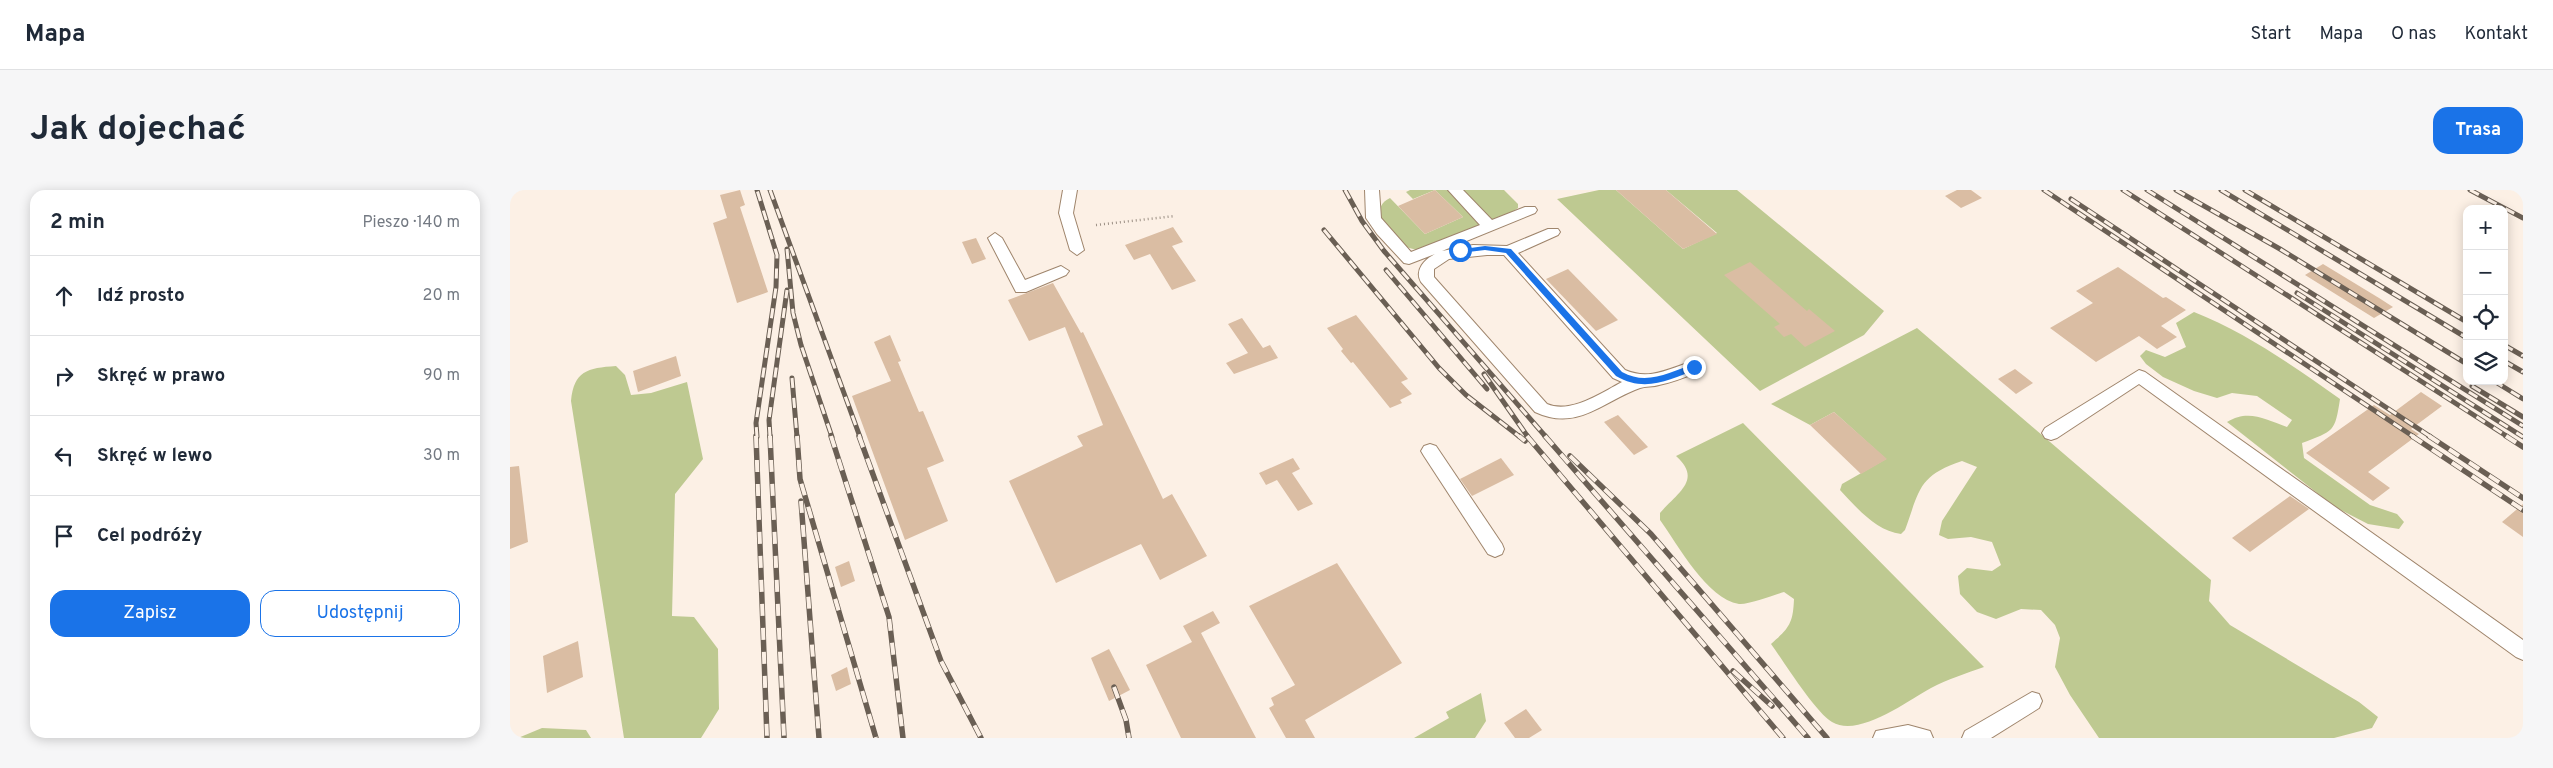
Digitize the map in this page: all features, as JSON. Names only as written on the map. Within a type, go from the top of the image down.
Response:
[{"type":"lane","points":[[1070,190],[1066,213],[1077,250]]},
{"type":"lane","points":[[1372,190],[1374,204],[1371,212],[1374,222],[1409,260],[1530,210]]},
{"type":"lane","points":[[1455,190],[1490,226]]},
{"type":"lane","points":[[1553,232],[1508,251],[1485,248],[1460,250],[1434,261],[1427,269],[1426,278],[1541,408],[1548,413],[1566,414],[1637,382]]},
{"type":"lane","points":[[995,238],[1021,288],[1061,271]]},
{"type":"lane","points":[[1508,251],[1619,374],[1637,382],[1656,382],[1694,367]]},
{"type":"lane","points":[[2052,433],[2139,376],[2523,652]]},
{"type":"lane","points":[[1430,451],[1495,549]]},
{"type":"lane","points":[[1972,738],[2032,701]]},
{"type":"lane","points":[[1883,738],[1908,735],[1923,738]]},
{"type":"path","points":[[1096,225],[1175,216]]},
{"type":"green space","points":[[1410,190],[1435,190],[1413,199],[1406,192]]},
{"type":"green space","points":[[1435,190],[1504,190],[1518,204],[1518,208],[1509,214],[1420,250],[1406,247],[1391,235],[1378,218],[1381,206],[1390,198],[1425,234],[1463,217]]},
{"type":"green space","points":[[1599,190],[1616,190],[1683,249],[1717,233],[1666,190],[1737,190],[1884,311],[1864,335],[1760,391],[1557,199]]},
{"type":"green space","points":[[2194,312],[2214,320],[2251,340],[2340,399],[2336,418],[2331,429],[2321,436],[2302,443],[2304,458],[2370,505],[2397,514],[2404,522],[2399,529],[2368,524],[2335,507],[2227,422],[2242,416],[2249,416],[2264,418],[2287,427],[2292,420],[2257,396],[2232,393],[2217,398],[2194,391],[2163,377],[2146,364],[2140,356],[2146,350],[2165,357],[2186,347],[2176,323]]},
{"type":"green space","points":[[1917,328],[2211,580],[2209,601],[2230,625],[2359,702],[2378,717],[2372,728],[2334,738],[2099,738],[2070,695],[2055,667],[2060,638],[2055,625],[2041,610],[2021,609],[1996,619],[1977,612],[1960,594],[1958,576],[1967,568],[1992,571],[2001,565],[1992,542],[1971,537],[1948,539],[1939,535],[1942,521],[1977,467],[1962,461],[1937,472],[1918,494],[1905,530],[1901,534],[1892,532],[1875,524],[1840,490],[1842,484],[1886,459],[1834,412],[1810,425],[1771,404]]},
{"type":"green space","points":[[616,366],[625,375],[631,395],[651,393],[687,382],[703,459],[675,494],[672,616],[694,617],[718,649],[719,709],[701,738],[624,738],[571,401],[575,383],[584,373],[597,368]]},
{"type":"green space","points":[[1743,423],[1984,667],[1937,685],[1869,722],[1843,726],[1825,717],[1809,698],[1771,644],[1789,625],[1793,614],[1794,599],[1784,592],[1743,604],[1727,600],[1694,570],[1660,520],[1660,513],[1680,493],[1687,479],[1684,465],[1676,456]]},
{"type":"green space","points":[[1481,693],[1486,721],[1475,738],[1414,738],[1449,718],[1446,712]]},
{"type":"green space","points":[[542,728],[586,730],[591,738],[518,738]]},
{"type":"building","points":[[740,190],[745,205],[740,207],[768,292],[737,303],[713,223],[727,218],[720,195]]},
{"type":"building","points":[[1435,190],[1463,217],[1425,234],[1398,206]]},
{"type":"building","points":[[1616,190],[1666,190],[1717,234],[1683,249]]},
{"type":"building","points":[[1957,190],[1971,190],[1982,198],[1961,208],[1945,196]]},
{"type":"building","points":[[1173,227],[1183,242],[1172,246],[1196,281],[1172,290],[1150,254],[1134,260],[1125,245]]},
{"type":"building","points":[[976,238],[986,259],[972,264],[962,242]]},
{"type":"building","points":[[1750,262],[1807,311],[1809,309],[1835,331],[1805,347],[1791,334],[1784,337],[1774,327],[1780,324],[1724,275]]},
{"type":"building","points":[[2323,264],[2393,307],[2374,318],[2305,275]]},
{"type":"building","points":[[2118,267],[2163,298],[2166,297],[2186,310],[2161,326],[2177,337],[2157,349],[2139,336],[2096,362],[2050,328],[2093,303],[2076,291]]},
{"type":"building","points":[[1568,269],[1618,320],[1596,331],[1546,279]]},
{"type":"building","points":[[1053,283],[1081,333],[1083,332],[1163,499],[1172,494],[1207,556],[1160,580],[1141,544],[1056,583],[1009,481],[1083,446],[1077,436],[1103,425],[1065,327],[1029,341],[1008,300]]},
{"type":"building","points":[[1356,315],[1408,379],[1401,382],[1412,394],[1400,400],[1402,403],[1390,408],[1353,362],[1351,363],[1341,351],[1343,349],[1327,328]]},
{"type":"building","points":[[1242,318],[1263,348],[1270,345],[1278,358],[1234,374],[1226,363],[1248,353],[1228,324]]},
{"type":"building","points":[[890,335],[901,361],[898,362],[919,412],[923,411],[944,461],[927,468],[948,521],[905,540],[852,396],[891,381],[874,342]]},
{"type":"building","points":[[676,356],[681,376],[638,392],[633,371]]},
{"type":"building","points":[[2015,369],[2033,383],[2016,394],[1998,379]]},
{"type":"building","points":[[2421,392],[2442,406],[2411,429],[2419,434],[2368,472],[2390,488],[2373,501],[2306,453],[2374,405],[2390,415]]},
{"type":"building","points":[[1834,412],[1887,459],[1861,474],[1810,425]]},
{"type":"building","points":[[1618,415],[1648,447],[1634,455],[1604,422]]},
{"type":"building","points":[[1293,458],[1300,469],[1292,473],[1313,504],[1298,511],[1277,480],[1266,485],[1259,473]]},
{"type":"building","points":[[1501,458],[1514,475],[1472,496],[1460,479]]},
{"type":"building","points":[[519,466],[528,542],[510,549],[510,467]]},
{"type":"building","points":[[2290,496],[2309,509],[2250,552],[2232,538]]},
{"type":"building","points":[[2523,504],[2523,537],[2502,522]]},
{"type":"building","points":[[849,561],[855,581],[841,587],[835,567]]},
{"type":"building","points":[[1337,563],[1402,663],[1305,720],[1315,738],[1286,738],[1269,708],[1274,705],[1271,698],[1295,685],[1249,606]]},
{"type":"building","points":[[1213,611],[1220,623],[1201,633],[1256,738],[1181,738],[1146,665],[1192,642],[1183,626]]},
{"type":"building","points":[[578,641],[583,677],[547,693],[543,656]]},
{"type":"building","points":[[1109,649],[1130,690],[1109,701],[1091,658]]},
{"type":"building","points":[[847,667],[851,684],[836,691],[831,675]]},
{"type":"building","points":[[1526,709],[1542,730],[1529,738],[1515,738],[1504,723]]},
{"type":"railway","points":[[757,190],[777,255],[776,287],[756,423],[757,437]]},
{"type":"railway","points":[[770,190],[860,437]]},
{"type":"railway","points":[[1345,190],[1362,221],[1384,251],[1546,437]]},
{"type":"railway","points":[[2044,190],[2414,437]]},
{"type":"railway","points":[[2123,190],[2508,437]]},
{"type":"railway","points":[[2147,190],[2523,426]]},
{"type":"railway","points":[[2176,190],[2280,249],[2463,362]]},
{"type":"railway","points":[[2221,190],[2463,336]]},
{"type":"railway","points":[[2245,190],[2463,320]]},
{"type":"railway","points":[[2470,190],[2523,218]]},
{"type":"railway","points":[[2071,199],[2431,437]]},
{"type":"railway","points":[[1324,230],[1439,368],[1466,395],[1520,437]]},
{"type":"railway","points":[[787,249],[793,313],[801,345],[832,437]]},
{"type":"railway","points":[[1386,270],[1487,389]]},
{"type":"railway","points":[[770,437],[769,420],[787,290]]},
{"type":"railway","points":[[2297,293],[2523,437]]},
{"type":"railway","points":[[2508,347],[2523,356]]},
{"type":"railway","points":[[2508,363],[2523,372]]},
{"type":"railway","points":[[1484,374],[1528,437]]},
{"type":"railway","points":[[792,378],[797,437]]},
{"type":"railway","points":[[2500,385],[2523,399]]},
{"type":"railway","points":[[2472,386],[2523,417]]},
{"type":"railway","points":[[756,436],[767,738]]},
{"type":"railway","points":[[770,436],[784,738]]},
{"type":"railway","points":[[797,436],[800,479],[876,738]]},
{"type":"railway","points":[[831,436],[889,617],[903,738]]},
{"type":"railway","points":[[859,436],[941,661],[981,738]]},
{"type":"railway","points":[[1519,436],[1525,441]]},
{"type":"railway","points":[[1527,436],[1783,738]]},
{"type":"railway","points":[[1545,436],[1808,738]]},
{"type":"railway","points":[[2412,436],[2523,510]]},
{"type":"railway","points":[[2429,436],[2523,498]]},
{"type":"railway","points":[[2506,436],[2523,447]]},
{"type":"railway","points":[[1570,456],[1651,534],[1827,738]]},
{"type":"railway","points":[[801,501],[819,738]]},
{"type":"railway","points":[[1733,671],[1772,706]]},
{"type":"railway","points":[[1114,687],[1126,720],[1129,738]]},
{"type":"route","points":[[1460,250],[1485,248],[1508,251],[1619,374],[1628,379],[1637,382],[1656,382],[1694,367]]}]
